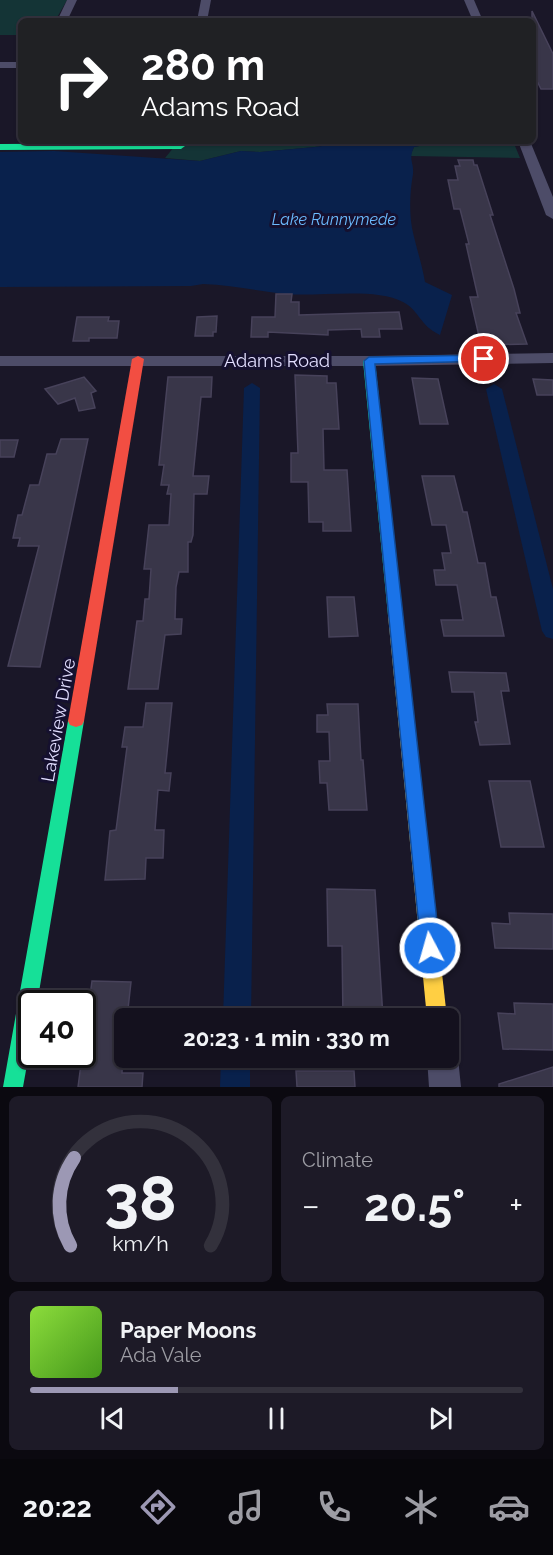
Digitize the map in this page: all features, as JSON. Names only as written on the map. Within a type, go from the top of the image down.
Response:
[{"type":"street","points":[[63,18],[72,0]]},
{"type":"street","points":[[203,18],[206,0]]},
{"type":"street","points":[[469,0],[477,18]]},
{"type":"street","points":[[0,65],[18,65]]},
{"type":"street","points":[[0,147],[67,144],[181,146]]},
{"type":"street","points":[[525,144],[553,215]]},
{"type":"street","name":"Adams Road","points":[[0,361],[138,359],[369,361],[553,358]]},
{"type":"street","name":"Lakeview Drive","points":[[13,1087],[138,359]]},
{"type":"street","points":[[369,361],[436,1008]]},
{"type":"street","points":[[442,1068],[445,1087]]},
{"type":"green space","points":[[0,0],[67,0],[57,18],[18,18],[18,35],[0,35]]},
{"type":"green space","points":[[177,144],[336,144],[260,152],[241,151],[200,161],[165,158]]},
{"type":"green space","points":[[429,144],[514,144],[520,158],[410,156],[414,147]]},
{"type":"water","name":"Lake Runnymede","points":[[336,144],[429,144],[414,147],[411,155],[413,170],[411,221],[425,282],[452,295],[440,335],[428,327],[403,302],[392,297],[378,295],[298,295],[203,284],[191,286],[0,287],[0,152],[54,151],[200,161],[241,151],[260,152]]},
{"type":"building","points":[[536,19],[553,54],[553,89],[541,89],[536,79]]},
{"type":"building","points":[[458,160],[473,160],[474,165],[477,165],[493,215],[490,215],[514,289],[520,313],[516,313],[527,344],[481,345],[470,297],[478,297],[466,244],[469,244],[460,209],[454,209],[448,180],[458,180],[455,166],[460,166]]},
{"type":"building","points":[[276,294],[292,294],[291,302],[299,302],[299,315],[399,312],[402,329],[379,329],[380,337],[362,337],[361,329],[328,330],[328,335],[268,332],[268,337],[251,337],[252,317],[275,317]]},
{"type":"building","points":[[217,316],[216,332],[213,332],[213,336],[195,336],[197,317]]},
{"type":"building","points":[[77,317],[109,317],[108,321],[119,321],[117,338],[89,338],[89,341],[73,341]]},
{"type":"building","points":[[295,375],[327,376],[327,383],[336,383],[339,429],[323,429],[324,470],[347,470],[351,531],[323,531],[323,522],[309,522],[308,482],[291,482],[291,453],[298,453]]},
{"type":"building","points":[[84,377],[96,391],[91,393],[95,408],[79,411],[75,398],[58,404],[45,389]]},
{"type":"building","points":[[168,377],[212,377],[211,397],[201,397],[193,476],[209,476],[207,494],[194,494],[193,535],[191,542],[188,542],[188,572],[179,572],[176,587],[175,619],[182,619],[181,634],[165,635],[158,689],[128,689],[137,621],[143,621],[145,599],[149,599],[151,569],[144,569],[149,525],[169,525],[171,494],[167,494],[169,485],[161,485],[164,465],[159,465]]},
{"type":"building","points":[[412,378],[438,379],[448,424],[420,424]]},
{"type":"building","points":[[533,379],[553,380],[553,395],[537,395]]},
{"type":"building","points":[[61,439],[88,439],[40,667],[8,666],[39,546],[18,546],[20,538],[13,538],[18,515],[22,515],[30,485],[39,485],[47,454],[56,454]]},
{"type":"building","points":[[0,440],[18,440],[14,457],[0,457]]},
{"type":"building","points":[[422,476],[454,476],[463,512],[467,512],[478,563],[485,563],[491,597],[496,597],[504,636],[444,636],[441,620],[463,620],[457,585],[436,585],[434,570],[445,570],[442,553],[451,553],[446,525],[432,525]]},
{"type":"building","points":[[327,597],[354,597],[358,636],[329,637]]},
{"type":"building","points":[[449,672],[506,673],[509,691],[501,691],[510,744],[480,745],[475,722],[478,722],[474,692],[452,692]]},
{"type":"building","points":[[146,703],[172,703],[165,773],[171,773],[169,791],[158,790],[155,830],[164,830],[163,858],[146,858],[145,879],[105,880],[110,831],[116,830],[127,747],[122,747],[125,727],[143,727]]},
{"type":"building","points":[[327,704],[358,704],[367,810],[329,810],[327,783],[320,783],[319,761],[330,761],[329,732],[317,732],[317,715],[328,715]]},
{"type":"building","points":[[489,781],[530,781],[544,847],[501,847]]},
{"type":"building","points":[[327,889],[375,890],[382,1008],[343,1008],[342,946],[328,946]]},
{"type":"building","points":[[509,913],[553,914],[553,949],[495,948],[492,923],[510,924]]},
{"type":"building","points":[[92,981],[131,982],[128,1008],[114,1008],[114,1068],[122,1068],[122,1073],[143,1073],[142,1087],[78,1087],[81,1068],[96,1068],[96,990],[91,990]]},
{"type":"building","points":[[514,1003],[553,1004],[553,1050],[503,1049],[498,1013],[515,1014]]},
{"type":"building","points":[[553,1067],[553,1087],[499,1087],[499,1084]]},
{"type":"building","points":[[296,1071],[354,1071],[355,1087],[297,1087]]},
{"type":"waterway","points":[[237,1008],[252,388]]},
{"type":"waterway","points":[[494,389],[553,631]]},
{"type":"waterway","points":[[235,1087],[236,1068]]},
{"type":"traffic: fast","points":[[0,147],[181,146]]},
{"type":"traffic: fast","points":[[369,361],[395,615]]},
{"type":"traffic: fast","points":[[13,1087],[76,721]]},
{"type":"traffic: slow","points":[[395,615],[436,1008]]},
{"type":"traffic: jam","points":[[76,721],[138,359]]},
{"type":"route","points":[[430,948],[369,361],[484,359]]}]
